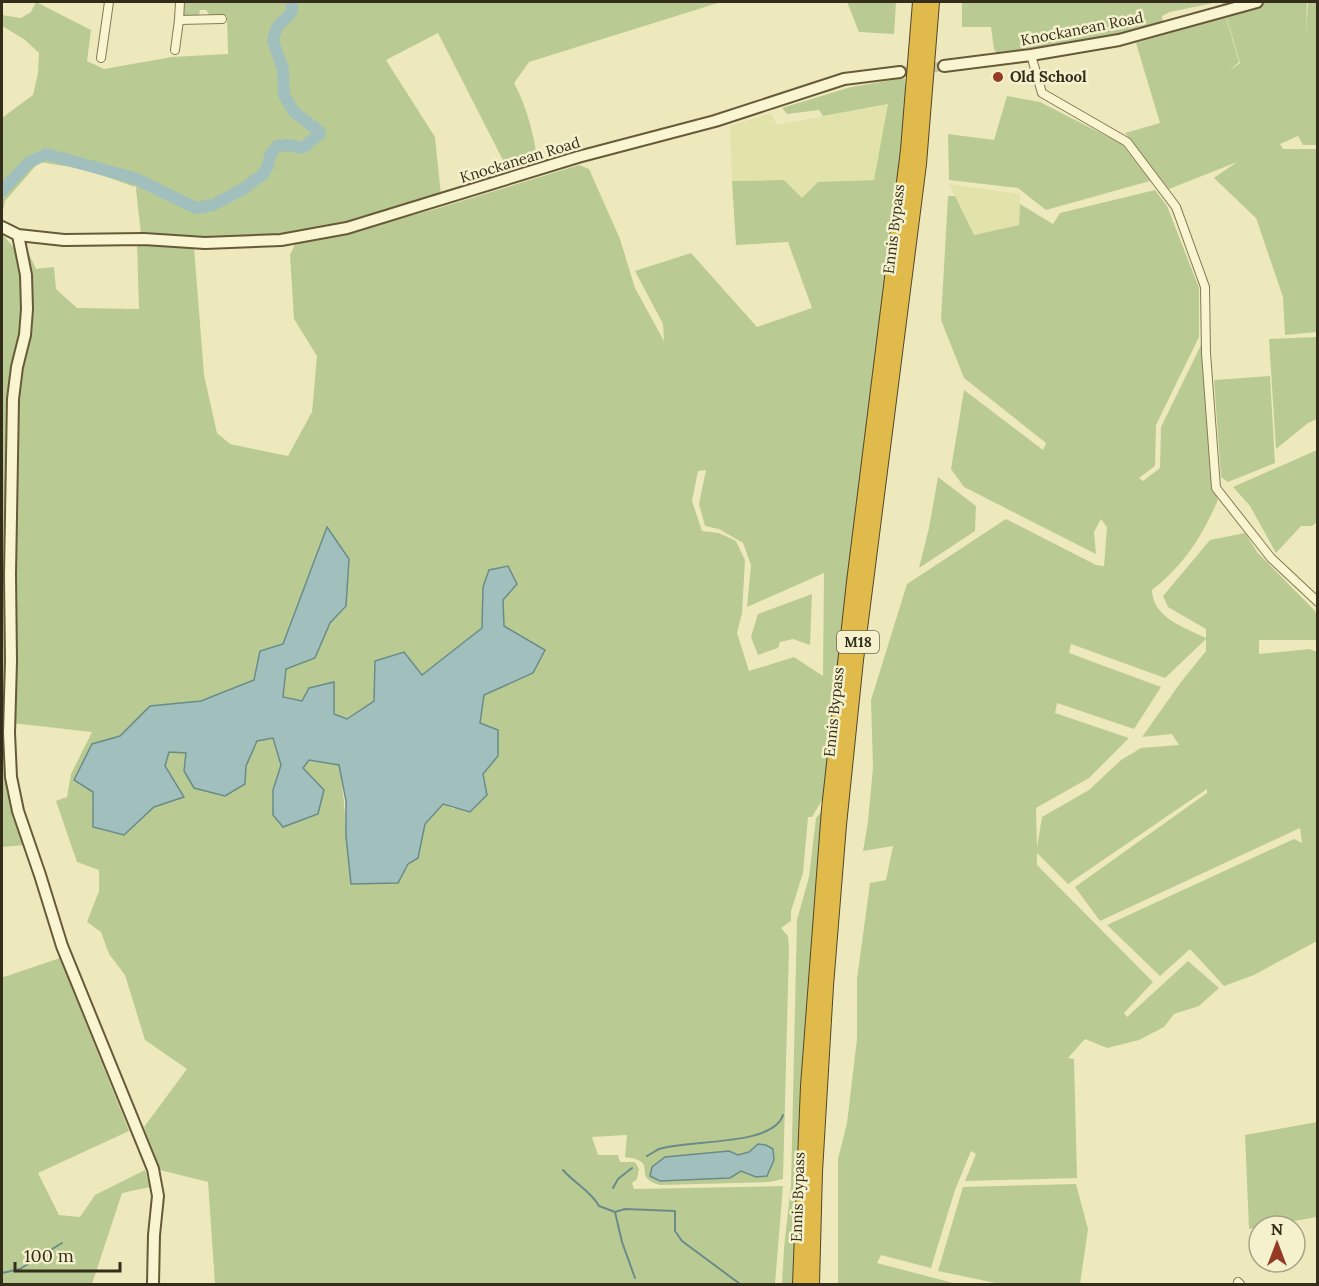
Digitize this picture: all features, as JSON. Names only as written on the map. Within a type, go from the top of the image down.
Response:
[{"type":"highway","name":"Ennis Bypass","points":[[800,1284],[808,1075],[829,809],[854,582],[908,150],[920,2]]},
{"type":"highway","name":"Ennis Bypass","points":[[812,1284],[815,1172],[826,986],[839,825],[856,660],[920,164],[932,2]]},
{"type":"street","points":[[101,58],[109,2]]},
{"type":"street","points":[[175,50],[180,2]]},
{"type":"street","name":"Knockanean Road","points":[[944,66],[1031,55],[1119,40],[1257,2]]},
{"type":"street","points":[[179,20],[222,19]]},
{"type":"street","points":[[1031,55],[1042,93],[1126,142],[1176,207],[1205,287],[1206,353],[1216,488],[1271,558],[1317,602]]},
{"type":"street","name":"Knockanean Road","points":[[18,235],[64,240],[144,239],[205,243],[281,240],[347,228],[578,157],[715,121],[844,79],[900,72]]},
{"type":"street","points":[[2,227],[18,235],[26,275],[27,309],[25,334],[17,367],[13,399],[9,733],[11,777],[18,811],[62,946],[153,1169],[158,1196],[153,1284]]},
{"type":"green space","points":[[36,2],[91,30],[87,61],[104,69],[172,57],[228,54],[227,16],[211,17],[206,10],[200,10],[199,15],[186,18],[183,15],[184,2],[721,2],[529,62],[514,83],[530,123],[538,166],[509,172],[438,33],[386,60],[435,137],[441,195],[356,223],[319,231],[217,238],[141,234],[137,181],[135,187],[84,169],[39,162],[5,201],[2,215],[2,118],[33,95],[38,73],[39,53],[24,39],[2,26],[2,15],[21,18],[31,12]]},
{"type":"green space","points":[[847,2],[896,2],[894,34],[859,32]]},
{"type":"green space","points":[[962,2],[1218,2],[1170,12],[1162,16],[1163,23],[1118,35],[997,53],[994,49],[991,27],[962,27]]},
{"type":"green space","points":[[1222,2],[1307,2],[1306,35],[1308,2],[1317,2],[1317,145],[1303,145],[1298,136],[1280,144],[1283,149],[1317,149],[1317,332],[1285,335],[1283,297],[1256,218],[1214,178],[1237,162],[1169,189],[1125,133],[1160,123],[1136,43],[1226,17],[1239,62],[1229,71],[1240,63]]},
{"type":"green space","points":[[905,78],[906,108],[825,795],[812,817],[808,817],[803,873],[791,911],[791,921],[781,928],[788,936],[789,949],[783,1179],[769,1182],[660,1185],[647,1178],[641,1162],[625,1157],[627,1135],[592,1137],[598,1155],[618,1155],[620,1162],[635,1162],[639,1169],[637,1179],[632,1183],[634,1189],[783,1186],[775,1284],[215,1284],[208,1182],[160,1170],[144,1127],[187,1069],[145,1040],[125,975],[109,954],[101,932],[87,922],[99,891],[99,870],[77,862],[56,801],[67,797],[71,774],[92,732],[12,723],[4,777],[26,845],[2,847],[2,234],[16,250],[29,254],[36,269],[54,267],[56,289],[77,308],[139,309],[137,242],[194,247],[204,375],[217,433],[230,444],[288,456],[312,412],[317,356],[294,319],[290,255],[296,242],[322,239],[429,211],[579,165],[589,169],[620,239],[635,288],[664,341],[663,324],[635,271],[691,253],[757,327],[812,308],[788,242],[736,245],[732,181],[784,180],[802,198],[818,182],[874,180],[888,104],[823,116],[819,110],[787,114],[782,108],[851,87]],"holes":[[[706,470],[699,504],[705,526],[719,529],[743,543],[751,565],[747,607],[824,573],[823,676],[794,657],[749,671],[737,633],[742,613],[745,560],[736,541],[719,533],[702,531],[692,501],[698,471]],[[327,528],[349,559],[346,606],[330,623],[315,658],[286,669],[283,697],[347,719],[422,675],[482,628],[483,587],[489,570],[508,566],[517,584],[503,600],[504,626],[533,673],[484,695],[479,724],[498,756],[454,809],[443,804],[425,824],[418,858],[408,864],[351,884],[339,765],[309,760],[303,768],[317,814],[283,827],[273,815],[273,790],[281,765],[273,738],[257,741],[246,766],[245,784],[186,753],[169,752],[165,766],[183,797],[154,807],[124,835],[93,827],[92,744],[120,736],[150,706],[201,701],[254,680],[260,651],[283,644]]]},
{"type":"green space","points":[[1007,96],[1040,102],[1122,144],[1150,181],[1046,210],[1018,188],[949,180],[948,134],[994,140]]},
{"type":"green space","points":[[888,104],[875,180],[854,180],[802,198],[784,180],[732,181],[730,126],[771,113],[777,125]]},
{"type":"green space","points":[[949,184],[1020,194],[1019,225],[973,235]]},
{"type":"green space","points":[[1155,190],[1167,206],[1199,288],[1199,337],[1156,425],[1155,466],[1139,478],[1143,481],[1160,468],[1161,427],[1203,341],[1214,488],[1218,500],[1191,550],[1152,590],[1158,608],[1171,620],[1206,638],[1206,629],[1168,607],[1163,596],[1210,540],[1245,533],[1257,552],[1315,611],[1317,640],[1259,640],[1259,654],[1310,649],[1317,652],[1317,941],[1254,975],[1224,986],[1190,949],[1160,976],[1107,925],[1294,839],[1302,843],[1300,828],[1100,921],[1075,887],[1207,793],[1207,789],[1068,884],[1037,853],[1037,865],[1153,982],[1124,1013],[1127,1017],[1188,961],[1219,988],[1199,1006],[1174,1014],[1164,1027],[1139,1040],[1107,1048],[1085,1039],[1068,1058],[1074,1059],[1077,1178],[965,1181],[976,1154],[971,1151],[955,1190],[931,1268],[881,1255],[877,1263],[957,1284],[838,1284],[838,1159],[847,1123],[857,1039],[857,979],[870,883],[886,880],[893,846],[863,851],[873,767],[871,700],[907,584],[1006,519],[1096,565],[1104,566],[1107,527],[1101,519],[1094,532],[1096,554],[964,487],[951,469],[964,390],[1043,450],[1046,443],[964,378],[941,320],[948,196],[955,196],[974,235],[1019,225],[1020,204],[1053,224],[1060,213]],"holes":[[[1206,639],[1206,651],[1142,737],[1172,734],[1179,745],[1141,748],[1121,760],[1089,790],[1042,817],[1037,847],[1036,808],[1089,778],[1129,738],[1055,713],[1057,703],[1134,729],[1161,687],[1069,653],[1071,644],[1165,678]]]},
{"type":"green space","points":[[1317,337],[1317,419],[1308,423],[1276,449],[1269,339]]},
{"type":"green space","points":[[1270,376],[1275,463],[1228,482],[1221,477],[1214,380]]},
{"type":"green space","points":[[1317,450],[1317,522],[1312,526],[1301,526],[1276,553],[1250,506],[1233,487]]},
{"type":"green space","points":[[938,477],[976,506],[975,531],[919,568],[929,528]]},
{"type":"green space","points":[[812,594],[810,645],[793,639],[780,642],[778,648],[758,655],[751,637],[758,614]]},
{"type":"green space","points":[[824,809],[801,1284],[782,1284],[791,1185],[797,920],[809,877],[816,818]]},
{"type":"green space","points":[[60,958],[129,1131],[38,1173],[59,1215],[80,1217],[95,1195],[145,1170],[150,1187],[122,1193],[92,1284],[2,1284],[2,975],[4,977]]},
{"type":"green space","points":[[1317,1122],[1317,1217],[1307,1219],[1307,1214],[1248,1214],[1245,1135]]},
{"type":"green space","points":[[1076,1184],[1088,1229],[1080,1284],[1000,1284],[938,1271],[963,1187]]},
{"type":"water","points":[[327,527],[349,559],[346,606],[330,623],[315,658],[286,669],[283,697],[302,701],[309,688],[334,682],[334,714],[347,719],[374,701],[375,661],[404,652],[422,675],[482,628],[483,587],[489,570],[508,566],[517,584],[503,600],[504,626],[545,650],[533,673],[484,695],[480,723],[498,730],[498,756],[483,774],[487,795],[470,812],[443,804],[425,824],[418,858],[408,864],[398,883],[351,884],[346,836],[346,801],[339,765],[309,760],[303,768],[324,790],[318,814],[283,827],[273,815],[273,790],[281,765],[273,738],[257,741],[246,766],[245,784],[225,796],[194,788],[184,771],[186,753],[169,752],[165,766],[184,797],[154,807],[124,835],[93,827],[93,792],[74,780],[92,744],[120,736],[150,706],[201,701],[254,680],[260,651],[283,644]]},
{"type":"water","points":[[758,1144],[773,1149],[774,1160],[767,1176],[756,1177],[741,1171],[730,1178],[660,1181],[650,1176],[652,1167],[665,1157],[729,1151],[738,1155],[749,1152]]},
{"type":"waterway","points":[[2,191],[28,163],[46,154],[134,178],[196,208],[213,205],[243,189],[263,174],[268,166],[270,155],[277,146],[290,145],[302,148],[320,132],[294,112],[284,95],[283,69],[273,41],[278,26],[291,13],[291,2]]},
{"type":"waterway","points":[[647,1156],[659,1149],[672,1146],[747,1137],[776,1125],[783,1115]]},
{"type":"waterway","points":[[613,1188],[618,1179],[632,1168]]},
{"type":"waterway","points":[[563,1170],[592,1196],[599,1206],[615,1212],[625,1209],[675,1211],[675,1231],[682,1241],[740,1284]]},
{"type":"waterway","points":[[615,1212],[622,1242],[635,1278]]},
{"type":"waterway","points":[[2,1273],[20,1269],[62,1243]]},
{"type":"tunnel","points":[[900,72],[944,66]]},
{"type":"place","name":"Old School","points":[[998,77]]}]
